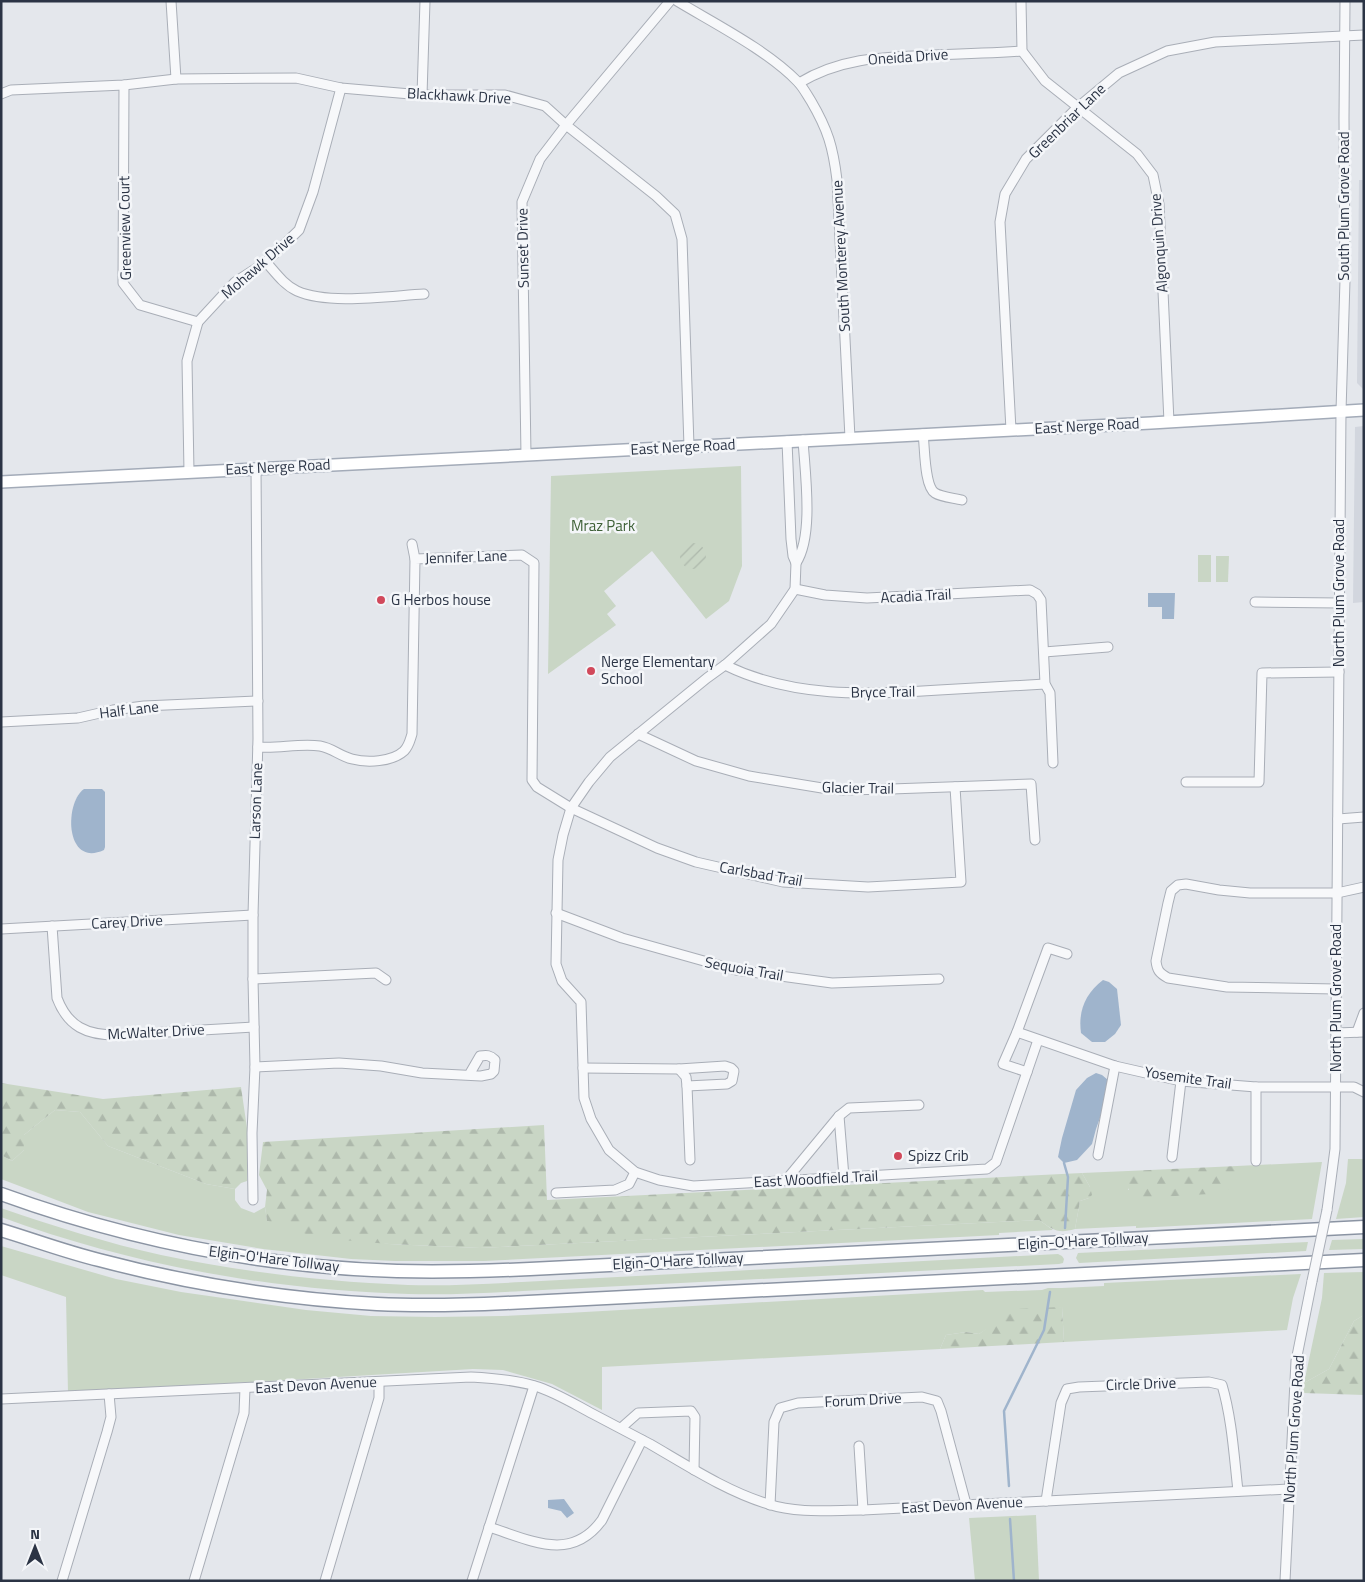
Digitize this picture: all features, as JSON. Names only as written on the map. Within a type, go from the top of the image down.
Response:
[{"type":"highway","points":[[1,1187],[26,1203]]},
{"type":"highway","name":"Elgin-O'Hare Tollway","points":[[1,1194],[75,1219],[122,1232],[211,1251],[302,1264],[433,1272],[530,1269],[1364,1227]]},
{"type":"highway","points":[[1,1230],[98,1260],[186,1280],[271,1294],[327,1300],[422,1305],[506,1304],[1364,1260]]},
{"type":"main road","name":"East Nerge Road","points":[[1,482],[1169,422],[1364,410]]},
{"type":"street","points":[[171,1],[176,79]]},
{"type":"street","points":[[422,95],[425,1]]},
{"type":"street","name":"Sunset Drive","points":[[526,455],[522,202],[540,159],[566,125],[670,1]]},
{"type":"street","name":"South Monterey Avenue","points":[[677,1],[767,56],[799,83],[820,116],[828,135],[834,153],[837,180],[850,438]]},
{"type":"street","points":[[1021,1],[1022,51]]},
{"type":"street","name":"South Plum Grove Road","points":[[1341,411],[1345,280],[1344,1]]},
{"type":"street","name":"Greenbriar Lane","points":[[1011,430],[1000,222],[1005,194],[1026,159],[1077,108],[1119,73],[1167,51],[1216,42],[1364,35]]},
{"type":"street","name":"Oneida Drive","points":[[799,83],[813,74],[830,67],[854,61],[904,56],[1022,51]]},
{"type":"street","name":"Algonquin Drive","points":[[1022,51],[1044,81],[1137,154],[1153,175],[1159,204],[1169,422]]},
{"type":"street","name":"Blackhawk Drive","points":[[1,94],[11,90],[124,85],[176,79],[296,78],[341,88],[422,95],[505,95],[545,106],[566,125],[656,196],[675,214],[682,240],[689,446]]},
{"type":"street","name":"Greenview Court","points":[[124,85],[123,283],[140,305],[198,322]]},
{"type":"street","name":"Mohawk Drive","points":[[189,472],[187,361],[198,322],[235,282],[266,262],[299,230],[313,192],[341,88]]},
{"type":"street","points":[[266,262],[288,285],[297,291],[317,296],[334,298],[424,294]]},
{"type":"street","name":"North Plum Grove Road","points":[[1285,1581],[1296,1361],[1326,1210],[1335,1149],[1341,411]]},
{"type":"street","points":[[924,434],[927,476],[930,488],[935,494],[962,500]]},
{"type":"street","points":[[796,563],[801,556],[806,516],[804,440]]},
{"type":"street","points":[[556,1192],[615,1190],[629,1184],[635,1172],[610,1150],[591,1119],[584,1098],[582,1006],[579,998],[562,981],[557,969],[556,913],[558,860],[562,835],[571,808],[600,768],[622,746],[706,678],[725,666],[771,624],[794,588],[796,563],[793,556],[791,539],[787,441]]},
{"type":"street","name":"Larson Lane","points":[[253,1200],[252,1133],[256,1067],[253,914],[255,794],[258,747],[256,468]]},
{"type":"street","points":[[412,544],[415,559]]},
{"type":"street","name":"Jennifer Lane","points":[[258,747],[322,746],[350,758],[360,760],[383,760],[396,756],[405,750],[410,743],[412,734],[415,559],[522,554],[534,563],[532,780],[537,787],[571,808]]},
{"type":"street","name":"Acadia Trail","points":[[794,588],[825,595],[868,598],[1030,590],[1042,600],[1044,652]]},
{"type":"street","points":[[1255,602],[1340,603]]},
{"type":"street","points":[[1053,763],[1050,694],[1046,684],[1044,652],[1108,647]]},
{"type":"street","name":"Bryce Trail","points":[[725,666],[772,683],[809,690],[851,694],[901,693],[1046,684]]},
{"type":"street","points":[[1186,782],[1259,782],[1262,673],[1339,672]]},
{"type":"street","name":"Half Lane","points":[[1,722],[78,718],[112,710],[144,706],[258,701]]},
{"type":"street","name":"Glacier Trail","points":[[638,734],[696,761],[778,782],[844,790],[1031,784],[1035,840]]},
{"type":"street","name":"Carlsbad Trail","points":[[571,808],[657,848],[696,862],[783,882],[868,887],[961,882],[954,786]]},
{"type":"street","points":[[1338,819],[1364,817]]},
{"type":"street","points":[[1336,989],[1227,987],[1168,978],[1160,974],[1157,969],[1156,960],[1171,892],[1178,885],[1186,884],[1250,893],[1337,893],[1364,887]]},
{"type":"street","name":"Sequoia Trail","points":[[556,913],[622,938],[736,970],[832,983],[939,979]]},
{"type":"street","name":"Carey Drive","points":[[1,929],[253,914]]},
{"type":"street","name":"McWalter Drive","points":[[52,926],[57,998],[68,1018],[82,1029],[98,1034],[116,1035],[254,1027]]},
{"type":"street","points":[[1038,1040],[1027,1072],[1003,1064],[1018,1032],[1048,948],[1067,954]]},
{"type":"street","points":[[253,979],[376,973],[386,980]]},
{"type":"street","points":[[1336,1033],[1360,1032],[1364,1013]]},
{"type":"street","name":"Yosemite Trail","points":[[1018,1032],[1115,1066],[1181,1081],[1256,1087],[1354,1087],[1364,1092]]},
{"type":"street","points":[[256,1067],[339,1063],[381,1066],[422,1073],[469,1075]]},
{"type":"street","points":[[583,1068],[679,1069],[725,1066],[731,1068],[734,1072],[732,1082],[727,1084],[687,1086]]},
{"type":"street","points":[[1098,1155],[1115,1066]]},
{"type":"street","points":[[679,1069],[686,1078],[687,1086],[690,1160]]},
{"type":"street","name":"East Woodfield Trail","points":[[635,1172],[659,1180],[693,1186],[987,1169],[996,1162],[1027,1072]]},
{"type":"street","points":[[1172,1156],[1181,1081]]},
{"type":"street","points":[[1256,1087],[1256,1161]]},
{"type":"street","points":[[786,1180],[839,1116],[849,1108],[918,1105]]},
{"type":"street","points":[[839,1116],[844,1177]]},
{"type":"street","name":"East Devon Avenue","points":[[1,1399],[471,1377],[495,1378],[534,1386],[569,1401],[694,1470],[736,1491],[770,1505],[817,1510],[863,1510],[1289,1489]]},
{"type":"street","points":[[325,1581],[380,1398],[379,1382]]},
{"type":"street","name":"Circle Drive","points":[[1046,1501],[1061,1403],[1067,1389],[1079,1387],[1209,1382],[1222,1385],[1231,1431],[1238,1491]]},
{"type":"street","points":[[472,1581],[534,1386]]},
{"type":"street","points":[[194,1581],[243,1418],[245,1388]]},
{"type":"street","points":[[62,1581],[111,1418],[110,1394]]},
{"type":"street","name":"Forum Drive","points":[[770,1505],[774,1422],[780,1408],[798,1403],[922,1397],[936,1401],[941,1411],[966,1504]]},
{"type":"street","points":[[621,1428],[638,1413],[690,1412],[695,1417],[694,1470]]},
{"type":"street","points":[[489,1527],[540,1543],[554,1545],[582,1540],[594,1531],[602,1520],[642,1440]]},
{"type":"street","points":[[860,1446],[863,1510]]},
{"type":"shaded area","points":[[1359,180],[1364,180],[1364,390],[1357,383]]},
{"type":"shaded area","points":[[1364,426],[1364,602],[1353,603],[1355,427]]},
{"type":"green space","name":"Mraz Park","points":[[741,466],[742,566],[729,601],[706,619],[652,551],[604,591],[616,606],[607,614],[616,625],[548,674],[551,476]]},
{"type":"green space","points":[[693,543],[702,547],[706,556],[702,565],[693,569],[684,565],[680,556],[684,547]]},
{"type":"green space","points":[[1198,555],[1211,555],[1211,582],[1198,582]]},
{"type":"green space","points":[[1216,556],[1229,556],[1228,582],[1216,582]]},
{"type":"green space","points":[[1,1083],[103,1099],[241,1087],[248,1135],[247,1181],[241,1183],[235,1189],[206,1184],[108,1146],[80,1112],[55,1110],[24,1135],[24,1150],[12,1161],[1,1155]]},
{"type":"green space","points":[[55,1110],[80,1112],[108,1146],[206,1184],[235,1189],[235,1200],[241,1208],[254,1213],[265,1207],[267,1221],[389,1244],[480,1248],[1039,1220],[1053,1230],[999,1233],[999,1235],[484,1261],[351,1259],[263,1249],[179,1235],[88,1212],[1,1179],[1,1155],[12,1161],[24,1150],[24,1135]]},
{"type":"green space","points":[[544,1125],[547,1200],[1082,1173],[1092,1195],[1080,1201],[1075,1229],[1064,1231],[1052,1229],[1039,1220],[480,1248],[389,1244],[318,1238],[267,1221],[265,1207],[267,1190],[259,1175],[263,1142]]},
{"type":"green space","points":[[1348,1159],[1364,1159],[1364,1217],[1336,1219],[1346,1183]]},
{"type":"green space","points":[[1322,1162],[1312,1219],[1136,1228],[1136,1226],[1075,1229],[1080,1201],[1089,1198],[1090,1187],[1082,1173],[1128,1171],[1128,1190],[1237,1178],[1237,1166]]},
{"type":"green space","points":[[1237,1166],[1237,1178],[1226,1193],[1141,1198],[1129,1191],[1128,1188],[1128,1171]]},
{"type":"green space","points":[[1,1208],[80,1234],[161,1255],[253,1271],[377,1284],[479,1284],[1058,1254],[1064,1259],[1063,1263],[1059,1264],[452,1294],[357,1292],[254,1281],[202,1272],[100,1249],[1,1217]]},
{"type":"green space","points":[[1364,1239],[1364,1249],[1329,1250],[1332,1240]]},
{"type":"green space","points":[[1308,1242],[1306,1251],[1079,1263],[1076,1258],[1078,1253]]},
{"type":"green space","points":[[1,1246],[116,1279],[181,1292],[306,1310],[371,1316],[502,1316],[983,1290],[985,1292],[1042,1290],[1048,1288],[1104,1286],[1104,1283],[1301,1274],[1293,1298],[1287,1330],[1064,1342],[1062,1307],[990,1327],[979,1334],[966,1332],[946,1335],[940,1349],[602,1367],[602,1410],[552,1384],[503,1370],[473,1369],[68,1393],[66,1297],[1,1275]]},
{"type":"green space","points":[[1364,1272],[1364,1315],[1354,1321],[1329,1369],[1304,1383],[1322,1298],[1324,1273]]},
{"type":"green space","points":[[1062,1307],[1064,1342],[940,1349],[946,1335],[966,1332],[979,1334],[990,1326],[994,1310]]},
{"type":"green space","points":[[1364,1315],[1364,1395],[1303,1393],[1304,1383],[1329,1369],[1354,1321]]},
{"type":"green space","points":[[1036,1515],[1039,1581],[975,1581],[969,1518]]},
{"type":"water","points":[[1148,593],[1175,593],[1174,619],[1162,619],[1162,607],[1148,607]]},
{"type":"water","points":[[84,789],[102,789],[105,792],[105,847],[104,850],[91,853],[82,850],[75,842],[72,831],[73,807]]},
{"type":"water","points":[[1103,980],[1109,982],[1117,989],[1121,1025],[1115,1034],[1105,1042],[1092,1042],[1081,1033],[1082,1010],[1087,997]]},
{"type":"water","points":[[1096,1073],[1108,1080],[1107,1098],[1092,1144],[1077,1160],[1064,1163],[1058,1157],[1076,1090],[1087,1078]]},
{"type":"water","points":[[564,1499],[574,1513],[567,1518],[561,1511],[548,1508],[548,1500]]},
{"type":"waterway","points":[[1064,1163],[1068,1177],[1065,1228]]},
{"type":"waterway","points":[[1009,1486],[1004,1411],[1044,1330],[1050,1292]]},
{"type":"waterway","points":[[1010,1519],[1014,1581]]},
{"type":"place","name":"G Herbos house","points":[[381,600]]},
{"type":"place","name":"Nerge Elementary School","points":[[591,671]]},
{"type":"place","name":"Spizz Crib","points":[[898,1156]]}]
